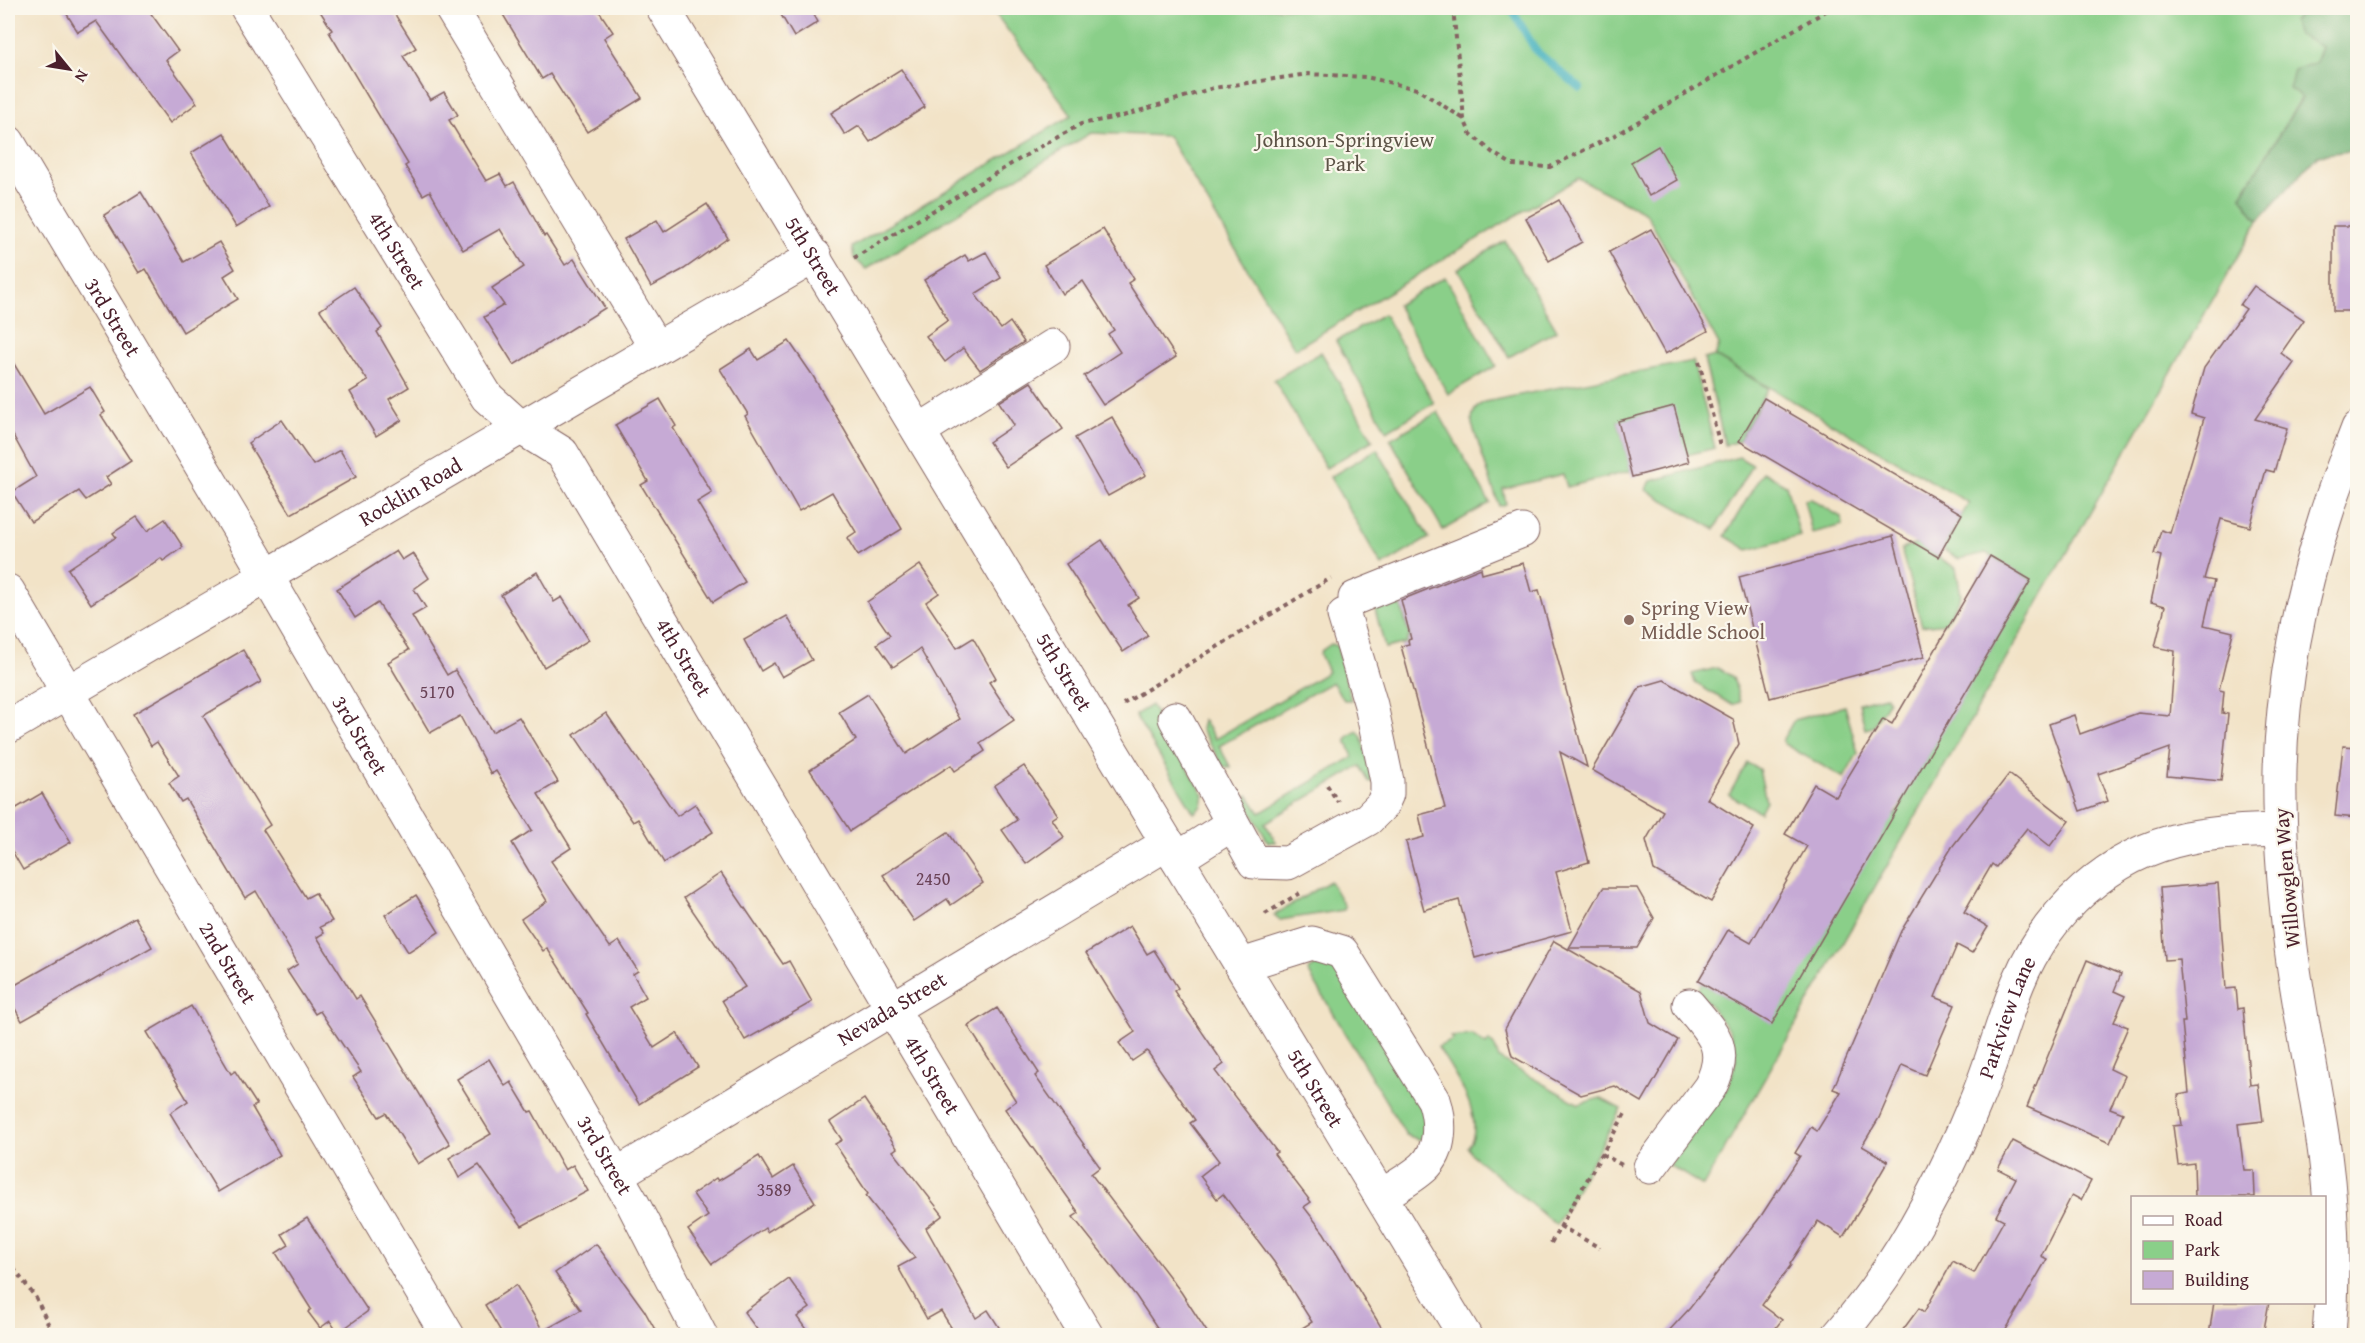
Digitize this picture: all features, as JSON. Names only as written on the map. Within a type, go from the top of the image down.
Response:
[{"type":"street","name":"4th Street","points":[[247,8],[487,397],[520,427],[562,453],[1087,1335]]},
{"type":"street","points":[[451,8],[656,348]]},
{"type":"street","name":"5th Street","points":[[663,8],[815,256],[1465,1335]]},
{"type":"street","name":"3rd Street","points":[[8,142],[266,576],[615,1175],[701,1335]]},
{"type":"street","name":"Rocklin Road","points":[[8,727],[815,256]]},
{"type":"street","points":[[919,431],[1053,346]]},
{"type":"street","name":"Willowglen Way","points":[[2329,1335],[2332,1298],[2332,1241],[2325,1157],[2289,933],[2280,830],[2280,768],[2285,707],[2297,630],[2326,514],[2358,428]]},
{"type":"street","points":[[1175,718],[1254,862],[1288,863],[1368,819],[1382,805],[1387,794],[1387,782],[1353,603],[1522,531]]},
{"type":"street","name":"2nd Street","points":[[8,591],[448,1335]]},
{"type":"street","name":"Nevada Street","points":[[615,1175],[892,1009],[1173,851],[1232,824]]},
{"type":"street","name":"Parkview Lane","points":[[1838,1335],[1880,1285],[1929,1201],[1976,1101],[2018,982],[2038,943],[2064,908],[2100,876],[2146,850],[2185,838],[2233,832],[2280,830]]},
{"type":"street","points":[[1242,966],[1312,943],[1342,952],[1434,1100],[1440,1116],[1439,1138],[1426,1166],[1381,1196]]},
{"type":"street","points":[[1650,1167],[1718,1073],[1720,1058],[1718,1044],[1689,1005]]},
{"type":"path","points":[[1453,8],[1464,119],[1470,133],[1493,153],[1513,165],[1550,167],[1617,134],[1831,8]]},
{"type":"path","points":[[854,258],[1081,124],[1123,116],[1213,88],[1308,74],[1366,77],[1417,89],[1464,119]]},
{"type":"path","points":[[1700,360],[1720,446]]},
{"type":"path","points":[[1123,704],[1347,569],[1353,603]]},
{"type":"path","points":[[1265,914],[1309,887]]},
{"type":"path","points":[[1551,1243],[1626,1112]]},
{"type":"path","points":[[1560,1226],[1600,1248]]},
{"type":"path","points":[[8,1261],[36,1298],[54,1335]]},
{"type":"green space","name":"Johnson-Springview Park","points":[[991,8],[2304,8],[2293,22],[2322,47],[2302,97],[2241,196],[2258,221],[1703,1186],[1669,1165],[1728,1087],[1736,1061],[1735,1046],[1729,1031],[1698,990],[1702,983],[1772,1023],[1852,790],[1896,815],[1903,802],[1901,801],[2031,580],[1986,553],[1959,559],[1942,549],[1969,503],[1715,356],[1719,345],[1646,213],[1578,178],[1295,349],[1168,136],[1091,133],[866,269],[854,258],[852,247],[1072,115]]},
{"type":"green space","points":[[2304,8],[2357,8],[2357,150],[2318,155],[2258,221],[2241,196],[2302,98],[2289,89],[2294,70],[2317,62],[2322,47],[2298,35],[2293,22]]},
{"type":"green space","points":[[1505,241],[1557,330],[1509,357],[1458,269]]},
{"type":"green space","points":[[1445,277],[1496,366],[1448,394],[1397,305]]},
{"type":"green space","points":[[1384,314],[1434,403],[1387,431],[1336,341]]},
{"type":"green space","points":[[1321,352],[1373,440],[1326,468],[1274,380]]},
{"type":"green space","points":[[1715,356],[1768,388],[1739,441],[1725,445],[1704,359]]},
{"type":"green space","points":[[1693,361],[1715,448],[1687,455],[1618,421],[1631,471],[1567,487],[1563,474],[1503,489],[1506,504],[1499,506],[1472,424],[1473,414],[1481,404]]},
{"type":"green space","points":[[1438,412],[1490,503],[1443,530],[1390,439]]},
{"type":"green space","points":[[1377,449],[1429,538],[1382,566],[1330,477]]},
{"type":"green space","points":[[1739,457],[1752,465],[1715,529],[1646,490],[1651,481]]},
{"type":"green space","points":[[1763,472],[1786,485],[1800,536],[1748,550],[1725,536]]},
{"type":"green space","points":[[1811,499],[1841,517],[1843,525],[1812,533],[1804,500]]},
{"type":"green space","points":[[1917,544],[1956,568],[1961,595],[1945,623],[1922,626],[1901,549]]},
{"type":"green space","points":[[1399,599],[1410,638],[1407,639],[1407,643],[1385,648],[1374,605]]},
{"type":"green space","points":[[1331,644],[1337,646],[1351,700],[1344,700],[1332,682],[1219,746],[1231,768],[1223,766],[1201,729],[1203,720],[1215,739],[1328,672],[1320,654]]},
{"type":"green space","points":[[1717,668],[1733,677],[1740,702],[1732,705],[1695,683],[1692,674]]},
{"type":"green space","points":[[1886,696],[1888,702],[1873,727],[1865,729],[1859,703]]},
{"type":"green space","points":[[1151,705],[1204,795],[1202,806],[1194,813],[1135,715]]},
{"type":"green space","points":[[1845,706],[1858,753],[1844,778],[1782,741],[1794,720]]},
{"type":"green space","points":[[1357,731],[1361,735],[1373,782],[1369,782],[1360,766],[1265,823],[1276,842],[1268,842],[1244,799],[1248,795],[1260,813],[1353,757],[1346,740]]},
{"type":"green space","points":[[1747,763],[1759,769],[1766,801],[1760,812],[1729,795]]},
{"type":"green space","points":[[1330,881],[1345,907],[1344,910],[1280,920],[1274,915]]},
{"type":"green space","points":[[1318,962],[1336,968],[1426,1115],[1424,1134],[1420,1140],[1406,1135],[1308,971]]},
{"type":"green space","points":[[1472,1035],[1486,1045],[1489,1041],[1495,1047],[1499,1059],[1579,1104],[1600,1098],[1621,1109],[1556,1225],[1471,1154],[1468,1147],[1473,1136],[1474,1123],[1471,1110],[1459,1082],[1438,1047],[1453,1040],[1451,1037]]},
{"type":"building","points":[[63,8],[147,8],[178,51],[166,60],[197,103],[170,123],[96,21],[78,32]]},
{"type":"building","points":[[318,8],[391,8],[416,48],[403,56],[430,100],[444,92],[458,115],[449,120],[486,181],[500,174],[507,186],[514,182],[544,236],[546,235],[565,265],[574,259],[605,308],[514,365],[484,317],[504,305],[492,288],[524,267],[500,229],[463,250],[430,191],[423,195],[405,166],[408,164],[329,32],[332,30]]},
{"type":"building","points":[[499,8],[597,8],[613,32],[604,38],[642,98],[587,132],[550,74],[542,79]]},
{"type":"building","points":[[777,8],[810,8],[818,22],[794,37]]},
{"type":"building","points":[[901,69],[925,107],[870,142],[859,126],[845,135],[831,113]]},
{"type":"building","points":[[224,133],[269,207],[236,227],[191,153]]},
{"type":"building","points":[[1658,146],[1677,180],[1649,196],[1631,162]]},
{"type":"building","points":[[141,192],[184,262],[219,242],[235,269],[224,276],[238,299],[183,332],[146,269],[139,273],[104,215]]},
{"type":"building","points":[[1559,200],[1582,242],[1549,261],[1526,218]]},
{"type":"building","points":[[707,204],[728,238],[684,269],[651,287],[624,239],[657,220],[664,232]]},
{"type":"building","points":[[2333,226],[2358,226],[2358,311],[2333,311]]},
{"type":"building","points":[[1103,229],[1134,279],[1128,283],[1176,357],[1103,405],[1084,376],[1120,352],[1108,334],[1114,330],[1083,281],[1062,294],[1044,265]]},
{"type":"building","points":[[1651,229],[1708,331],[1665,354],[1609,252]]},
{"type":"building","points":[[986,252],[1001,278],[975,294],[1001,329],[1010,322],[1024,342],[980,370],[963,348],[945,362],[926,336],[948,320],[924,280],[965,255],[969,261]]},
{"type":"building","points":[[2254,286],[2304,320],[2281,353],[2294,363],[2255,419],[2287,428],[2274,472],[2266,470],[2250,527],[2221,519],[2204,579],[2214,581],[2204,625],[2233,632],[2219,690],[2224,691],[2222,713],[2228,714],[2221,781],[2167,776],[2170,748],[2098,774],[2108,801],[2080,811],[2049,724],[2074,715],[2080,734],[2138,713],[2170,716],[2175,651],[2155,647],[2165,606],[2151,602],[2161,556],[2154,554],[2161,530],[2170,533],[2204,418],[2191,414],[2204,368],[2246,309],[2240,305]]},
{"type":"building","points":[[354,287],[382,328],[377,332],[409,387],[389,399],[402,420],[376,436],[350,392],[368,381],[320,310]]},
{"type":"building","points":[[789,341],[813,376],[902,529],[858,556],[847,538],[856,532],[832,492],[799,511],[745,416],[748,414],[720,369],[751,349],[758,360]]},
{"type":"building","points":[[8,354],[44,414],[90,387],[105,412],[101,415],[131,461],[106,477],[111,484],[86,500],[79,491],[31,522],[12,492],[36,477],[8,426]]},
{"type":"building","points":[[1031,382],[1063,429],[1006,467],[989,442],[1014,425],[999,402]]},
{"type":"building","points":[[1764,398],[1962,514],[1938,557],[1739,441]]},
{"type":"building","points":[[660,399],[676,426],[673,428],[712,493],[697,502],[745,582],[713,602],[641,485],[648,481],[615,425]]},
{"type":"building","points":[[1674,406],[1689,462],[1632,477],[1618,421]]},
{"type":"building","points":[[1112,417],[1146,475],[1108,496],[1075,438]]},
{"type":"building","points":[[282,420],[313,465],[340,450],[356,477],[291,514],[248,443]]},
{"type":"building","points":[[137,517],[147,531],[165,519],[183,547],[163,561],[161,558],[91,604],[68,569],[116,537],[113,533]]},
{"type":"building","points":[[1893,536],[1924,657],[1770,698],[1739,577]]},
{"type":"building","points":[[1102,540],[1139,598],[1128,605],[1148,636],[1123,652],[1066,564]]},
{"type":"building","points":[[396,551],[402,560],[413,553],[429,578],[414,589],[426,608],[412,616],[447,675],[455,670],[492,732],[519,717],[558,782],[538,794],[571,848],[551,861],[610,947],[619,941],[638,971],[633,974],[646,997],[629,1007],[654,1048],[677,1033],[698,1067],[639,1104],[586,1014],[588,1013],[547,948],[543,951],[521,919],[547,901],[512,843],[532,830],[496,771],[491,774],[460,716],[430,733],[388,662],[409,650],[378,603],[355,618],[337,589]]},
{"type":"building","points":[[1990,556],[2031,580],[1772,1024],[1698,981],[1728,930],[1751,943],[1807,846],[1785,834],[1814,784],[1836,797],[1883,719],[1892,724]]},
{"type":"building","points":[[1523,563],[1531,592],[1539,590],[1587,767],[1560,752],[1589,862],[1556,872],[1572,931],[1475,958],[1459,900],[1424,910],[1406,842],[1424,837],[1419,815],[1445,808],[1401,646],[1409,644],[1408,640],[1411,639],[1401,600],[1481,568],[1482,574]]},
{"type":"building","points":[[920,565],[939,593],[926,602],[957,648],[973,638],[996,678],[989,682],[1014,720],[980,743],[985,751],[955,771],[951,765],[850,831],[810,770],[856,740],[839,712],[868,694],[906,754],[960,719],[920,649],[893,667],[877,644],[890,635],[867,602]]},
{"type":"building","points":[[537,572],[554,602],[562,597],[589,640],[544,667],[501,595]]},
{"type":"building","points":[[787,616],[812,660],[782,677],[774,663],[761,671],[744,640]]},
{"type":"building","points":[[243,650],[261,682],[203,716],[270,825],[263,830],[306,898],[315,893],[332,921],[320,927],[324,933],[317,937],[356,999],[360,996],[450,1144],[418,1164],[386,1113],[379,1117],[353,1077],[361,1072],[320,1011],[315,1014],[287,971],[298,964],[256,891],[245,898],[186,799],[181,802],[169,783],[179,776],[157,742],[151,746],[133,714]]},
{"type":"building","points":[[1664,680],[1733,719],[1739,744],[1707,799],[1754,828],[1711,902],[1654,870],[1646,840],[1663,811],[1592,770],[1640,687]]},
{"type":"building","points":[[606,713],[677,816],[695,804],[713,832],[664,863],[638,819],[633,822],[574,735]]},
{"type":"building","points":[[2343,746],[2358,747],[2358,818],[2335,816]]},
{"type":"building","points":[[1024,766],[1058,815],[1052,819],[1064,837],[1026,864],[1002,830],[1017,820],[994,786]]},
{"type":"building","points":[[2009,774],[2069,821],[2050,846],[2027,828],[1996,867],[1992,864],[1964,912],[1988,927],[1972,953],[1957,945],[1935,997],[1955,1005],[1925,1075],[1902,1065],[1879,1118],[1862,1146],[1888,1161],[1859,1211],[1843,1237],[1818,1221],[1791,1265],[1762,1305],[1782,1320],[1770,1335],[1665,1335],[1690,1308],[1761,1216],[1800,1156],[1795,1153],[1811,1127],[1817,1131],[1841,1092],[1833,1089],[1901,931],[1952,847]]},
{"type":"building","points":[[42,793],[71,842],[23,870],[8,844],[8,813]]},
{"type":"building","points":[[948,832],[983,883],[951,905],[947,899],[914,921],[883,875]]},
{"type":"building","points":[[721,873],[783,964],[789,961],[812,1002],[745,1040],[722,1000],[745,987],[684,898]]},
{"type":"building","points":[[2218,883],[2226,989],[2236,988],[2238,1009],[2243,1008],[2250,1085],[2258,1084],[2263,1121],[2238,1124],[2244,1170],[2254,1170],[2255,1196],[2195,1196],[2194,1163],[2178,1165],[2173,1126],[2182,1125],[2178,1095],[2189,1093],[2182,1022],[2185,1022],[2179,959],[2165,960],[2160,888]]},
{"type":"building","points":[[1603,888],[1637,888],[1654,918],[1637,948],[1569,948]]},
{"type":"building","points":[[416,895],[439,932],[408,952],[385,915]]},
{"type":"building","points":[[135,917],[152,947],[22,1021],[8,996],[8,989]]},
{"type":"building","points":[[1130,926],[1147,954],[1154,950],[1178,988],[1174,991],[1224,1064],[1215,1071],[1277,1152],[1274,1154],[1311,1202],[1304,1207],[1324,1233],[1386,1335],[1291,1335],[1312,1322],[1274,1262],[1223,1194],[1217,1199],[1200,1176],[1219,1161],[1190,1123],[1195,1120],[1147,1051],[1132,1061],[1119,1043],[1135,1032],[1086,953]]},
{"type":"building","points":[[1554,941],[1641,991],[1650,1023],[1678,1040],[1642,1102],[1615,1086],[1581,1095],[1512,1056],[1505,1029]]},
{"type":"building","points":[[2087,960],[2121,974],[2114,991],[2125,996],[2114,1022],[2128,1027],[2110,1069],[2125,1076],[2110,1108],[2123,1113],[2110,1143],[2027,1107]]},
{"type":"building","points":[[191,1006],[231,1074],[235,1071],[257,1105],[252,1107],[280,1155],[218,1192],[170,1113],[188,1101],[147,1032]]},
{"type":"building","points":[[997,1008],[1039,1073],[1035,1076],[1100,1167],[1091,1174],[1181,1292],[1209,1335],[1162,1335],[1136,1296],[1073,1217],[1079,1213],[1005,1109],[1016,1101],[968,1026]]},
{"type":"building","points":[[489,1059],[505,1086],[511,1082],[529,1112],[532,1111],[565,1170],[573,1165],[588,1191],[522,1226],[479,1165],[459,1178],[449,1158],[491,1134],[457,1079]]},
{"type":"building","points":[[864,1099],[897,1148],[893,1151],[943,1215],[926,1228],[976,1318],[988,1310],[1004,1335],[948,1335],[954,1332],[941,1311],[927,1319],[898,1267],[915,1258],[866,1196],[868,1194],[835,1144],[842,1140],[830,1122]]},
{"type":"building","points":[[2013,1141],[2091,1181],[2081,1200],[2072,1195],[2041,1256],[2047,1259],[2003,1335],[1899,1335],[1919,1308],[1924,1312],[1953,1261],[1974,1273],[2004,1220],[1996,1216],[2016,1178],[1998,1169]]},
{"type":"building","points":[[759,1156],[773,1179],[793,1166],[815,1202],[767,1232],[765,1228],[712,1264],[688,1230],[708,1216],[693,1194],[716,1178],[718,1181]]},
{"type":"building","points":[[307,1218],[368,1311],[338,1333],[330,1321],[320,1328],[308,1312],[311,1309],[276,1253],[289,1245],[282,1234]]},
{"type":"building","points":[[596,1244],[644,1310],[658,1335],[503,1335],[485,1305],[516,1285],[543,1331],[581,1310],[555,1273]]},
{"type":"building","points":[[789,1279],[810,1308],[797,1317],[810,1335],[761,1335],[744,1312]]},
{"type":"building","points":[[2214,1304],[2269,1304],[2263,1335],[2209,1335]]},
{"type":"waterway","points":[[1511,8],[1536,51],[1580,88]]},
{"type":"place","name":"Spring View Middle School","points":[[1629,620]]}]
